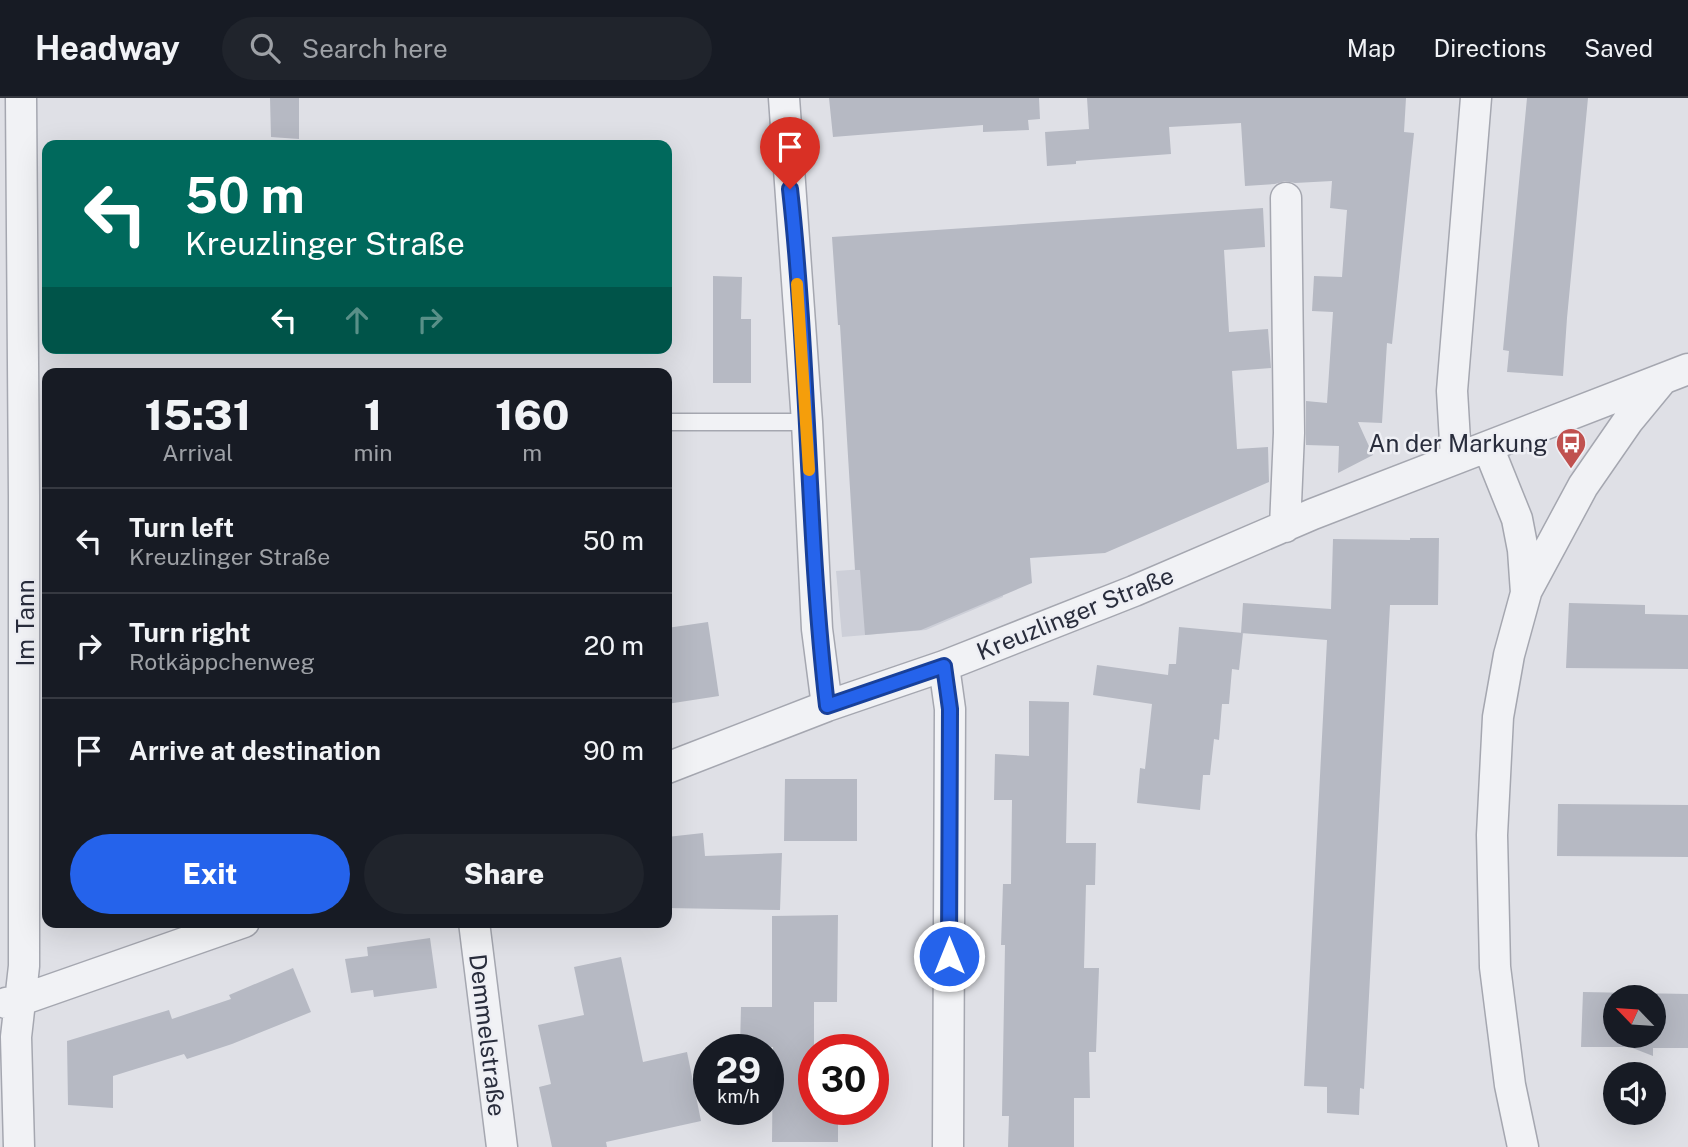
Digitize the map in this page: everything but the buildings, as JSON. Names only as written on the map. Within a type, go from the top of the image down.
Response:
[{"type":"street","name":"Im Tann","points":[[19,1147],[16,1037],[10,1002],[24,966],[25,623],[21,98]]},
{"type":"street","points":[[784,98],[807,422],[817,629],[827,706]]},
{"type":"street","points":[[1456,458],[1452,391],[1476,98]]},
{"type":"street","points":[[1285,527],[1289,433],[1286,198]]},
{"type":"street","points":[[1523,1147],[1510,1085],[1495,967],[1492,835],[1498,717],[1509,655],[1526,593],[1583,486],[1628,421],[1676,374]]},
{"type":"street","name":"Kreuzlinger Straße","points":[[672,766],[827,706],[944,666],[1456,458],[1676,374]]},
{"type":"street","points":[[1488,447],[1517,519],[1524,550],[1526,593]]},
{"type":"street","points":[[944,666],[950,709],[948,1147]]},
{"type":"street","points":[[10,1002],[226,928]]},
{"type":"street","name":"Demmelstraße","points":[[475,928],[502,1147]]},
{"type":"lane","points":[[672,422],[807,422]]},
{"type":"shaded area","points":[[1000,559],[1003,597],[926,630],[842,637],[836,571]]},
{"type":"slow traffic","points":[[797,284],[809,470]]},
{"type":"place","name":"An der Markung","points":[[1571,470]]},
{"type":"route","points":[[790,189],[807,422],[817,629],[827,706],[944,666],[950,709],[949,956]]}]
